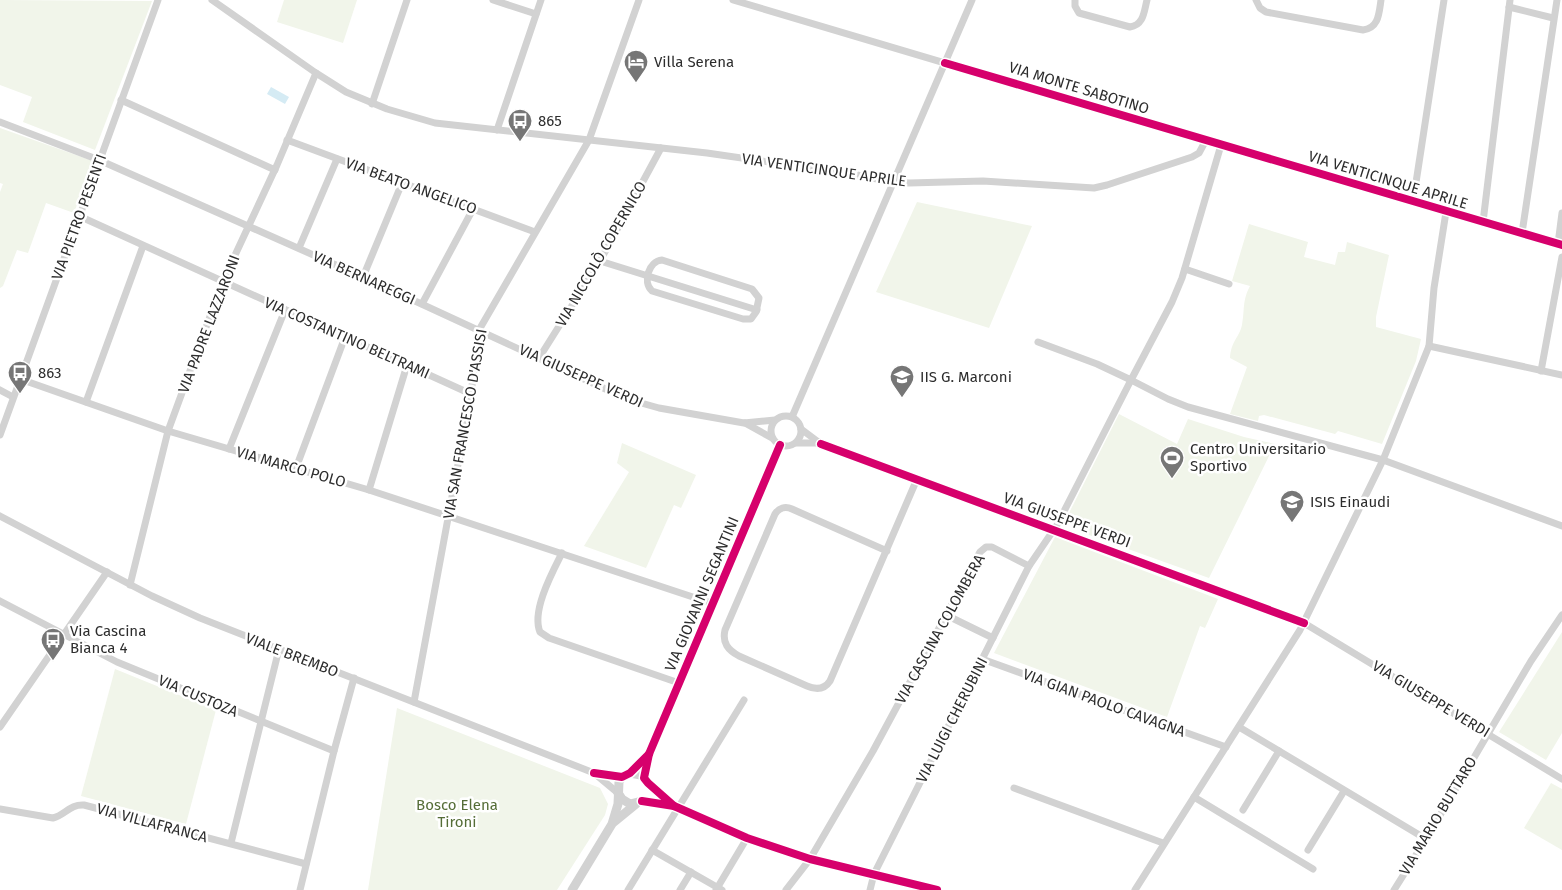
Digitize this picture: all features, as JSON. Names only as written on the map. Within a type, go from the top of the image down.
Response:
[{"type":"street","name":"VIA PIETRO PESENTI","points":[[0,435],[158,0]]},
{"type":"street","name":"VIA VENTICINQUE APRILE","points":[[212,0],[352,96],[425,121],[753,160],[892,182],[919,183],[980,180],[1094,188],[1192,156],[1199,153],[1206,140],[1560,244]]},
{"type":"street","points":[[372,104],[407,0]]},
{"type":"street","points":[[493,0],[536,14]]},
{"type":"street","points":[[497,130],[541,0]]},
{"type":"street","name":"VIA SAN FRANCESCO D'ASSISI","points":[[414,702],[471,394],[479,330],[589,140],[639,0]]},
{"type":"street","name":"VIA MONTE SABOTINO","points":[[733,0],[1206,140]]},
{"type":"street","points":[[792,417],[972,0]]},
{"type":"street","points":[[1075,0],[1074,6],[1079,12],[1130,27],[1137,26],[1140,22],[1147,0]]},
{"type":"street","points":[[1256,0],[1260,8],[1266,12],[1363,30],[1370,29],[1375,24],[1381,0]]},
{"type":"street","points":[[1413,202],[1444,0]]},
{"type":"street","points":[[1522,234],[1557,0]]},
{"type":"street","points":[[1483,222],[1510,4],[1554,18]]},
{"type":"street","name":"VIA PADRE LAZZARONI","points":[[130,585],[168,431],[223,281],[316,73]]},
{"type":"street","points":[[121,100],[274,170]]},
{"type":"street","name":"VIA BERNAREGGI","points":[[0,122],[99,160],[479,330]]},
{"type":"street","name":"VIA BEATO ANGELICO","points":[[287,140],[535,232]]},
{"type":"street","points":[[1029,566],[1054,530],[1172,302],[1185,269],[1221,145]]},
{"type":"street","name":"VIA NICCOLÒ COPERNICO","points":[[539,358],[600,261],[661,148]]},
{"type":"street","points":[[299,248],[337,158]]},
{"type":"street","points":[[363,277],[402,183]]},
{"type":"street","points":[[422,304],[473,209]]},
{"type":"street","points":[[1135,890],[1304,623],[1383,460],[1428,346],[1433,294],[1446,212]]},
{"type":"street","points":[[1560,244],[1562,213]]},
{"type":"street","name":"VIA COSTANTINO BELTRAMI","points":[[79,216],[471,394]]},
{"type":"street","points":[[86,402],[143,246]]},
{"type":"street","points":[[1541,371],[1562,256]]},
{"type":"street","points":[[600,261],[756,310]]},
{"type":"street","points":[[664,261],[752,289],[759,298],[756,310],[753,317],[745,320],[654,292],[649,290],[647,285],[648,276],[653,263],[664,261]]},
{"type":"street","points":[[1185,269],[1229,284]]},
{"type":"street","points":[[229,449],[285,310]]},
{"type":"street","name":"VIA GIUSEPPE VERDI","points":[[479,330],[641,403],[744,423],[775,420]]},
{"type":"street","points":[[296,468],[345,337]]},
{"type":"street","points":[[1038,342],[1097,364],[1168,399],[1202,411],[1383,460],[1562,526]]},
{"type":"street","points":[[1428,346],[1562,375]]},
{"type":"street","points":[[369,490],[407,365]]},
{"type":"street","name":"VIA MARCO POLO","points":[[20,379],[168,431],[369,490],[714,604]]},
{"type":"street","points":[[0,390],[13,397]]},
{"type":"street","points":[[781,416],[792,417],[801,429],[801,434],[796,443],[780,445],[772,438],[771,429],[775,420],[781,416]]},
{"type":"street","name":"VIA GIUSEPPE VERDI","points":[[744,423],[772,438]]},
{"type":"street","name":"VIA GIUSEPPE VERDI","points":[[801,429],[821,444]]},
{"type":"street","name":"VIA GIUSEPPE VERDI","points":[[796,443],[821,444],[917,478],[1304,623],[1562,779]]},
{"type":"street","name":"VIA GIOVANNI SEGANTINI","points":[[646,780],[650,754],[780,445]]},
{"type":"street","points":[[887,551],[790,508],[779,510],[775,514],[725,630],[724,640],[729,650],[807,686],[816,689],[824,688],[830,681],[887,551],[917,478]]},
{"type":"street","name":"VIALE BREMBO","points":[[0,516],[130,585],[200,618],[594,773],[626,775]]},
{"type":"street","name":"VIA CASCINA COLOMBERA","points":[[786,890],[810,859],[873,751],[984,548],[992,547],[1029,566]]},
{"type":"street","points":[[562,553],[543,595],[538,624],[542,634],[679,684]]},
{"type":"street","name":"VIA LUIGI CHERUBINI","points":[[870,890],[874,874],[1029,566]]},
{"type":"street","points":[[0,727],[107,572]]},
{"type":"street","name":"VIA CUSTOZA","points":[[0,601],[117,662],[334,751]]},
{"type":"street","points":[[946,615],[993,638]]},
{"type":"street","name":"VIA MARIO BUTTARO","points":[[1394,890],[1426,840],[1532,660],[1562,615]]},
{"type":"street","points":[[231,843],[279,649]]},
{"type":"street","name":"VIA GIAN PAOLO CAVAGNA","points":[[982,659],[1226,746]]},
{"type":"street","points":[[300,890],[354,678]]},
{"type":"street","points":[[628,890],[744,700]]},
{"type":"street","points":[[1239,727],[1426,840]]},
{"type":"street","points":[[1243,810],[1279,751]]},
{"type":"street","name":"VIA GIOVANNI SEGANTINI","points":[[626,775],[650,754]]},
{"type":"street","name":"VIALE BREMBO","points":[[594,773],[618,793]]},
{"type":"street","points":[[572,890],[612,824],[616,813],[619,782],[626,775],[638,774],[677,807]]},
{"type":"street","points":[[612,824],[648,793],[646,780]]},
{"type":"street","points":[[1014,788],[1163,843]]},
{"type":"street","points":[[1308,850],[1344,791]]},
{"type":"street","points":[[618,793],[625,802],[677,807],[747,838],[810,859],[937,890]]},
{"type":"street","points":[[1194,797],[1313,869]]},
{"type":"street","name":"VIA VILLAFRANCA","points":[[0,809],[52,818],[60,816],[74,806],[84,805],[306,864]]},
{"type":"street","points":[[652,850],[718,889],[747,838]]},
{"type":"street","points":[[680,890],[691,872]]},
{"type":"green space","points":[[0,0],[152,1],[95,150],[23,122],[32,97],[0,85]]},
{"type":"green space","points":[[284,0],[357,0],[343,43],[277,22]]},
{"type":"green space","points":[[0,128],[93,161],[74,213],[46,203],[28,253],[17,250],[3,286],[0,288],[0,192],[3,184],[0,183]]},
{"type":"green space","points":[[917,202],[1032,226],[989,328],[876,292]]},
{"type":"green space","points":[[1249,224],[1308,242],[1304,257],[1335,265],[1338,252],[1345,252],[1347,242],[1389,255],[1376,317],[1376,327],[1421,339],[1416,361],[1382,444],[1338,431],[1335,434],[1264,415],[1259,416],[1258,421],[1230,414],[1247,367],[1230,358],[1233,344],[1242,325],[1247,291],[1250,286],[1232,281]]},
{"type":"green space","name":"Centro Universitario Sportivo","points":[[1119,414],[1177,444],[1188,419],[1244,437],[1275,444],[1209,578],[1089,535],[1080,517],[1069,513]]},
{"type":"green space","points":[[622,443],[696,475],[681,508],[674,505],[646,568],[584,546],[629,472],[617,463]]},
{"type":"green space","points":[[1055,537],[1218,599],[1205,628],[1200,626],[1167,717],[994,653]]},
{"type":"green space","points":[[1562,632],[1562,733],[1546,760],[1499,732]]},
{"type":"green space","points":[[115,669],[216,710],[186,824],[81,796]]},
{"type":"green space","name":"Bosco Elena Tironi","points":[[397,708],[600,788],[608,804],[605,815],[557,890],[368,890]]},
{"type":"green space","points":[[1551,783],[1562,789],[1562,850],[1524,828]]},
{"type":"water","points":[[271,87],[289,97],[285,104],[267,94]]},
{"type":"cycle path","points":[[945,63],[1562,245]]},
{"type":"cycle path","points":[[821,444],[1304,623]]},
{"type":"cycle path","points":[[674,806],[644,778],[649,754],[780,445]]},
{"type":"cycle path","points":[[594,773],[622,777],[630,773],[649,754]]},
{"type":"cycle path","points":[[642,801],[674,806],[747,838],[810,859],[937,890]]},
{"type":"place","name":"Villa Serena","points":[[636,83]]},
{"type":"place","name":"865","points":[[520,142]]},
{"type":"place","name":"863","points":[[20,394]]},
{"type":"place","name":"IIS G. Marconi","points":[[902,398]]},
{"type":"place","name":"Centro Universitario Sportivo","points":[[1172,479]]},
{"type":"place","name":"ISIS Einaudi","points":[[1292,523]]},
{"type":"place","name":"Via Cascina Bianca 4","points":[[53,661]]}]
